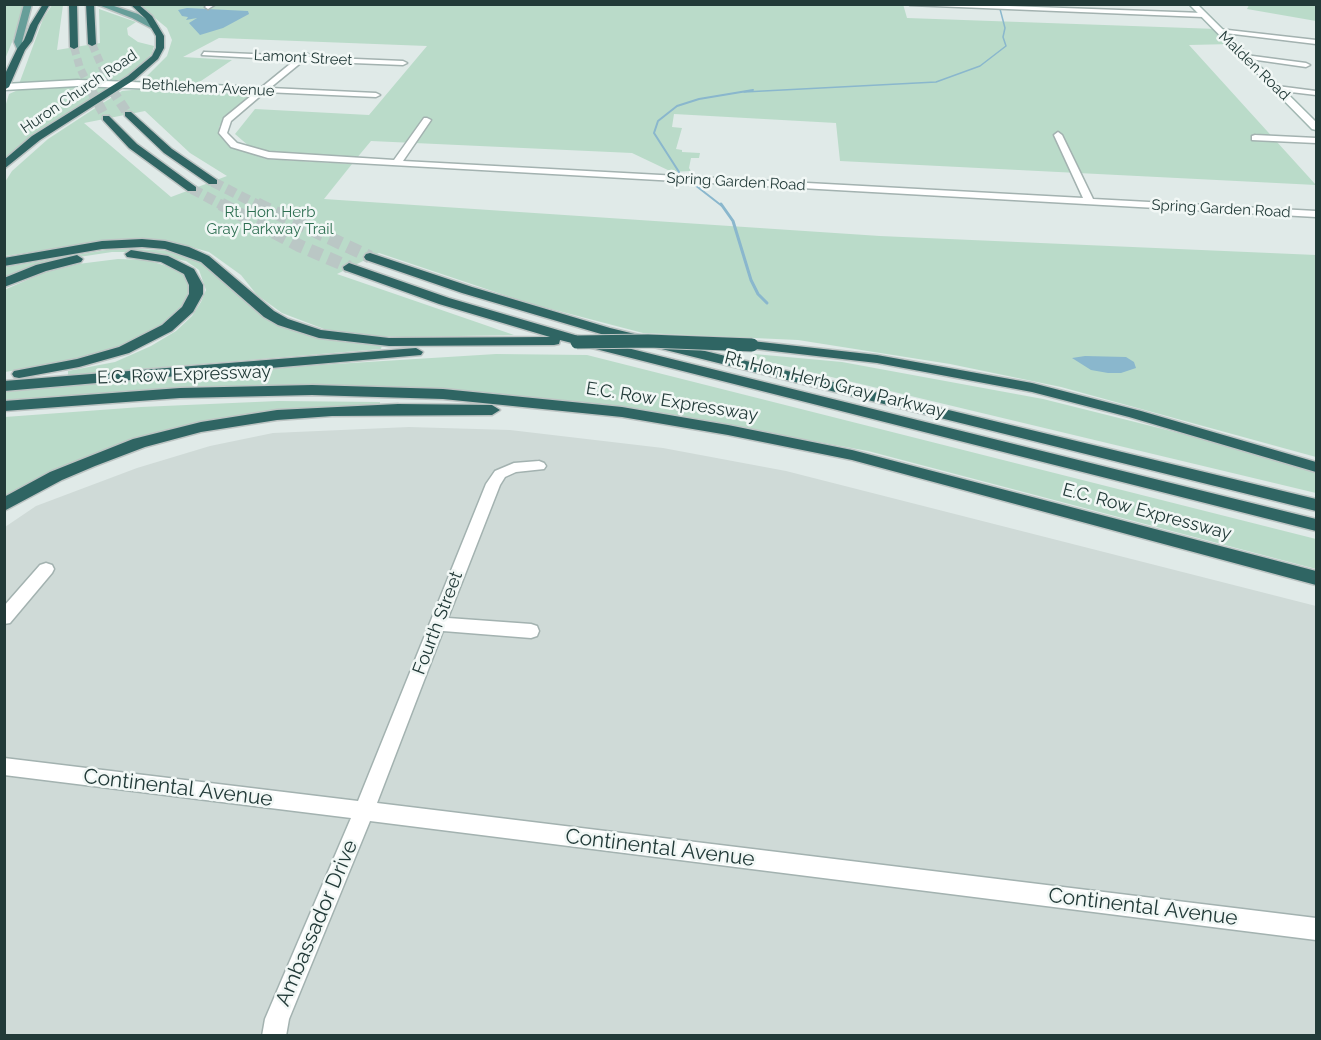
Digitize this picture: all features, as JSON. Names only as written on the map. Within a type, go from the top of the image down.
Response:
[{"type":"highway","points":[[4,87],[21,49],[28,41],[34,24],[47,4]]},
{"type":"highway","points":[[73,4],[74,47]]},
{"type":"highway","points":[[90,4],[92,44]]},
{"type":"highway","points":[[133,4],[154,26]]},
{"type":"highway","name":"Huron Church Road","points":[[4,166],[36,138],[140,71],[158,52],[161,40],[154,26]]},
{"type":"highway","points":[[128,114],[168,151],[213,182]]},
{"type":"highway","points":[[106,118],[134,146],[192,189]]},
{"type":"highway","points":[[4,261],[109,244],[165,245],[206,259],[269,314],[283,322],[319,334],[388,342],[501,343]]},
{"type":"highway","points":[[4,283],[67,261],[131,254],[164,259],[183,266],[194,278],[196,285],[196,294],[188,309],[167,328],[140,343],[105,357],[4,376]]},
{"type":"highway","name":"Rt. Hon. Herb Gray Parkway","points":[[370,257],[467,290],[606,331],[1317,505]]},
{"type":"highway","name":"Rt. Hon. Herb Gray Parkway","points":[[349,267],[444,301],[570,338],[1317,525]]},
{"type":"highway","name":"E.C. Row Expressway","points":[[4,386],[501,343],[648,341],[752,345],[877,359],[1032,388],[1135,414],[1317,467]]},
{"type":"highway","name":"E.C. Row Expressway","points":[[4,406],[180,393],[312,390],[388,392],[557,404],[728,430],[908,469],[1317,578]]},
{"type":"highway","points":[[4,505],[56,476],[139,443],[201,427],[277,415],[398,409],[503,410],[728,430]]},
{"type":"main road","points":[[21,49],[18,42],[28,4]]},
{"type":"main road","name":"Malden Road","points":[[1192,4],[1315,125]]},
{"type":"main road","points":[[103,6],[135,16],[154,26]]},
{"type":"main road","name":"Bethlehem Avenue","points":[[4,87],[71,83],[263,90]]},
{"type":"street","points":[[913,5],[1203,15]]},
{"type":"street","points":[[1219,31],[1317,42]]},
{"type":"street","name":"Lamont Street","points":[[204,54],[403,63]]},
{"type":"street","name":"Spring Garden Road","points":[[304,57],[225,124],[225,137],[234,146],[268,155],[1317,214]]},
{"type":"street","points":[[1245,57],[1306,65]]},
{"type":"street","points":[[1278,88],[1317,93]]},
{"type":"street","name":"Bethlehem Avenue","points":[[263,90],[376,95]]},
{"type":"street","points":[[397,163],[427,120]]},
{"type":"street","points":[[1058,135],[1090,202]]},
{"type":"street","points":[[1255,138],[1317,141]]},
{"type":"street","name":"Fourth Street","points":[[364,811],[493,484],[500,474],[514,468],[539,466]]},
{"type":"street","points":[[4,618],[46,569]]},
{"type":"street","points":[[437,624],[531,631]]},
{"type":"street","name":"Continental Avenue","points":[[4,766],[1317,929]]},
{"type":"street","name":"Ambassador Drive","points":[[274,1035],[277,1019],[364,811]]},
{"type":"shaded area","points":[[409,427],[510,430],[663,448],[786,471],[1316,606],[1316,1035],[5,1036],[5,527],[36,506],[137,468],[210,446],[273,433]]},
{"type":"green space","points":[[903,4],[907,18],[1217,29],[1232,44],[1189,45],[1316,185],[840,161],[836,123],[674,114],[672,127],[682,128],[676,149],[682,152],[700,153],[699,158],[691,158],[689,168],[691,171],[672,172],[632,153],[371,141],[356,159],[281,154],[250,147],[235,134],[255,109],[369,115],[427,46],[219,38],[183,57],[232,60],[198,83],[151,80],[145,78],[167,56],[172,40],[167,28],[139,5]]},
{"type":"green space","points":[[5,5],[23,5],[15,35],[5,59]]},
{"type":"green space","points":[[52,5],[63,5],[57,50],[100,43],[99,9],[136,22],[127,28],[128,35],[138,42],[154,46],[152,53],[124,80],[19,84],[43,19]]},
{"type":"green space","points":[[1249,5],[1316,5],[1316,21],[1247,9]]},
{"type":"green space","points":[[67,86],[107,88],[27,140],[5,160],[5,107],[9,94],[18,90]]},
{"type":"green space","name":"Rt. Hon. Herb Gray Parkway Trail","points":[[142,89],[253,95],[225,119],[219,127],[220,136],[229,146],[266,159],[352,164],[324,199],[880,236],[1316,255],[1316,457],[1061,387],[950,364],[798,340],[643,333],[528,303],[379,253],[337,274],[514,335],[372,336],[324,329],[282,313],[257,295],[241,275],[209,252],[180,244],[133,240],[5,256],[5,182],[12,171],[48,139],[122,91]],"holes":[[[145,111],[190,153],[227,176],[171,197],[84,123]]]},
{"type":"green space","points":[[118,248],[173,251],[196,258],[261,316],[310,336],[382,345],[381,349],[68,375],[68,371],[115,362],[151,346],[176,331],[192,316],[206,290],[199,270],[186,261],[141,252],[112,252],[79,257],[5,281],[5,267]]},
{"type":"green space","points":[[118,259],[147,260],[173,268],[187,277],[189,290],[183,308],[159,329],[129,345],[88,358],[5,372],[4,290],[43,273],[78,264]]},
{"type":"green space","points":[[496,354],[587,355],[1316,539],[1316,569],[868,451],[625,407],[472,392],[360,386],[163,389],[5,401],[5,392],[57,387],[319,365]]},
{"type":"green space","points":[[754,354],[842,362],[1043,399],[1219,443],[1316,473],[1316,493],[752,358]]},
{"type":"green space","points":[[278,401],[380,402],[380,407],[241,416],[173,428],[121,446],[5,502],[5,417],[141,407]]},
{"type":"water","points":[[187,8],[248,11],[249,14],[223,28],[200,35],[189,23],[197,18],[186,20],[188,17],[182,16],[178,10]]},
{"type":"water","points":[[1126,357],[1134,362],[1136,368],[1121,373],[1108,373],[1091,370],[1072,358]]},
{"type":"waterway","points":[[744,92],[936,82],[980,66],[1006,46],[1003,37],[1005,28],[1000,9]]},
{"type":"waterway","points":[[679,172],[654,133],[658,121],[677,106],[699,99],[753,90]]},
{"type":"waterway","points":[[695,185],[722,206]]},
{"type":"waterway","points":[[721,204],[733,221],[751,280],[758,294],[767,303]]},
{"type":"tunnel","points":[[92,44],[112,91]]},
{"type":"tunnel","points":[[74,47],[80,68],[91,90]]},
{"type":"tunnel","points":[[91,90],[106,118]]},
{"type":"tunnel","points":[[112,91],[128,114]]},
{"type":"tunnel","points":[[213,182],[260,206]]},
{"type":"tunnel","points":[[192,189],[224,206]]},
{"type":"tunnel","points":[[221,204],[300,246],[349,267]]},
{"type":"tunnel","points":[[257,204],[370,257]]}]
